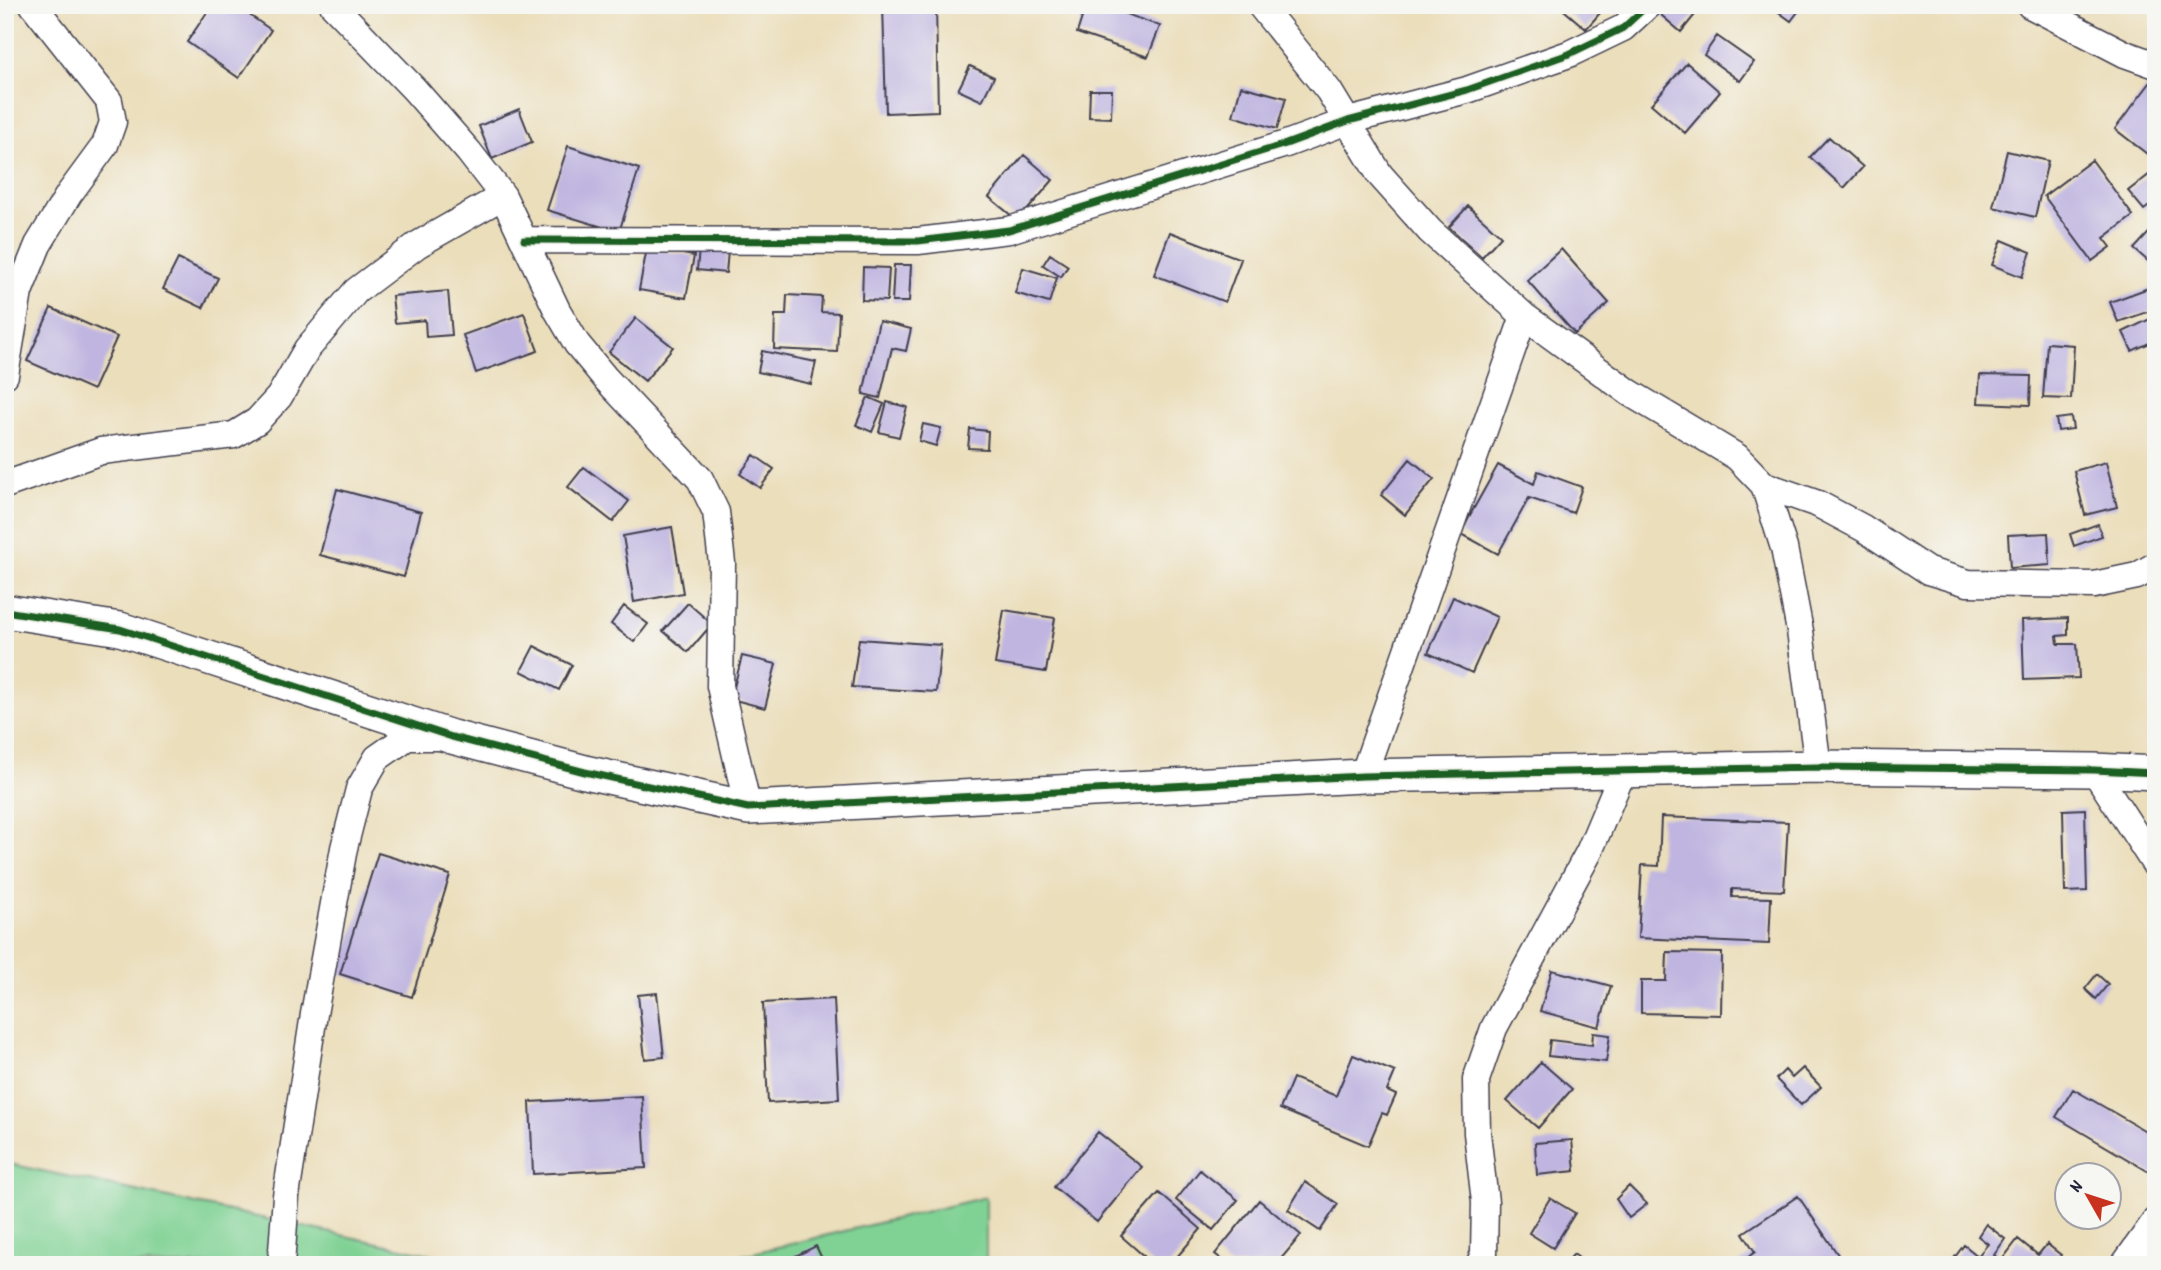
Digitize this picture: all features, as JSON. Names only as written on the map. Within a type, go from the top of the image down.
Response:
[{"type":"street","points":[[5,375],[19,292],[37,245],[69,194],[105,145],[113,122],[109,101],[33,5]]},
{"type":"street","points":[[332,5],[414,89],[469,152],[503,196],[557,310],[577,344],[606,379],[700,479],[716,512],[722,563],[720,686],[748,808]]},
{"type":"street","points":[[1260,5],[1320,80],[1380,175],[1430,231],[1524,316],[1630,393],[1737,457],[1765,485],[1818,504],[1863,528],[1928,571],[1968,583],[2094,585],[2137,576],[2156,565]]},
{"type":"street","points":[[524,240],[918,241],[1009,230],[1286,144],[1348,121],[1467,90],[1570,54],[1623,28],[1648,5]]},
{"type":"street","points":[[2030,5],[2125,54],[2156,65]]},
{"type":"street","points":[[5,485],[102,451],[234,435],[257,421],[279,397],[307,349],[356,291],[417,245],[503,196]]},
{"type":"street","points":[[1363,776],[1524,316]]},
{"type":"street","points":[[1765,485],[1784,548],[1791,583],[1818,767]]},
{"type":"street","points":[[5,611],[120,629],[452,737],[585,772],[748,808],[1363,776],[1818,767],[2156,773]]},
{"type":"street","points":[[281,1265],[286,1196],[314,1014],[344,849],[359,789],[377,758],[407,737],[452,737]]},
{"type":"street","points":[[2094,770],[2156,866]]},
{"type":"street","points":[[1479,1265],[1484,1254],[1485,1202],[1477,1133],[1476,1080],[1494,1028],[1589,852],[1623,771]]},
{"type":"street","points":[[2124,1265],[2156,1220]]},
{"type":"green space","points":[[5,1163],[481,1265],[5,1265]]},
{"type":"green space","points":[[986,1197],[986,1265],[703,1265]]},
{"type":"building","points":[[212,5],[235,5],[271,30],[239,78],[187,42]]},
{"type":"building","points":[[883,5],[936,5],[938,111],[886,113]]},
{"type":"building","points":[[1086,5],[1101,5],[1160,26],[1148,57],[1077,33]]},
{"type":"building","points":[[1558,5],[1607,5],[1586,29]]},
{"type":"building","points":[[1669,5],[1692,5],[1698,11],[1681,32],[1661,15]]},
{"type":"building","points":[[1769,5],[1803,5],[1791,21]]},
{"type":"building","points":[[1717,36],[1754,62],[1740,81],[1704,55]]},
{"type":"building","points":[[1687,63],[1720,92],[1685,133],[1651,104]]},
{"type":"building","points":[[970,66],[994,77],[982,101],[958,90]]},
{"type":"building","points":[[2153,79],[2156,81],[2156,161],[2115,129]]},
{"type":"building","points":[[1241,86],[1286,98],[1277,129],[1233,116]]},
{"type":"building","points":[[1090,90],[1112,90],[1111,118],[1089,117]]},
{"type":"building","points":[[519,109],[532,142],[492,159],[479,126]]},
{"type":"building","points":[[1829,137],[1863,167],[1844,188],[1810,157]]},
{"type":"building","points":[[568,146],[639,169],[619,232],[547,210]]},
{"type":"building","points":[[2007,151],[2048,161],[2035,217],[1993,207]]},
{"type":"building","points":[[1024,155],[1053,180],[1018,221],[989,197]]},
{"type":"building","points":[[2092,160],[2133,216],[2104,238],[2111,247],[2092,261],[2044,196]]},
{"type":"building","points":[[2154,171],[2156,201],[2144,210],[2128,191]]},
{"type":"building","points":[[1468,206],[1501,236],[1482,257],[1449,227]]},
{"type":"building","points":[[2156,225],[2156,268],[2134,249]]},
{"type":"building","points":[[1170,232],[1241,259],[1225,302],[1154,275]]},
{"type":"building","points":[[2002,240],[2031,252],[2022,277],[1992,265]]},
{"type":"building","points":[[647,248],[694,256],[686,298],[639,290]]},
{"type":"building","points":[[699,249],[728,251],[726,273],[697,270]]},
{"type":"building","points":[[1561,249],[1609,303],[1575,334],[1527,280]]},
{"type":"building","points":[[1050,254],[1068,266],[1061,277],[1043,265]]},
{"type":"building","points":[[178,259],[218,278],[203,308],[163,289]]},
{"type":"building","points":[[894,265],[911,265],[909,302],[892,302]]},
{"type":"building","points":[[863,267],[889,268],[887,301],[862,300]]},
{"type":"building","points":[[1023,268],[1057,278],[1049,303],[1015,293]]},
{"type":"building","points":[[2154,286],[2156,309],[2118,322],[2110,302]]},
{"type":"building","points":[[448,291],[452,335],[426,337],[425,320],[395,323],[392,296]]},
{"type":"building","points":[[787,295],[822,297],[821,312],[839,313],[837,352],[774,349],[775,315],[786,315]]},
{"type":"building","points":[[51,308],[117,337],[93,390],[27,361]]},
{"type":"building","points":[[524,313],[538,351],[476,373],[463,335]]},
{"type":"building","points":[[2156,316],[2156,340],[2132,351],[2123,332]]},
{"type":"building","points":[[636,318],[673,347],[645,381],[609,352]]},
{"type":"building","points":[[879,321],[911,329],[906,351],[892,348],[880,398],[863,394]]},
{"type":"building","points":[[2047,343],[2074,345],[2071,399],[2043,398]]},
{"type":"building","points":[[762,351],[816,362],[811,384],[758,372]]},
{"type":"building","points":[[1980,375],[2031,376],[2030,405],[1978,403]]},
{"type":"building","points":[[868,397],[884,404],[872,432],[856,425]]},
{"type":"building","points":[[887,402],[907,407],[899,437],[879,432]]},
{"type":"building","points":[[2071,417],[2073,429],[2058,431],[2056,419]]},
{"type":"building","points":[[923,424],[941,428],[936,446],[919,441]]},
{"type":"building","points":[[970,429],[988,431],[987,449],[968,448]]},
{"type":"building","points":[[754,455],[774,469],[760,488],[740,474]]},
{"type":"building","points":[[1410,459],[1434,479],[1405,515],[1381,495]]},
{"type":"building","points":[[2106,462],[2117,507],[2085,515],[2074,471]]},
{"type":"building","points":[[1498,465],[1534,484],[1538,471],[1582,487],[1573,513],[1529,498],[1498,554],[1460,533]]},
{"type":"building","points":[[584,467],[629,501],[613,522],[568,487]]},
{"type":"building","points":[[337,489],[421,512],[404,577],[320,555]]},
{"type":"building","points":[[2098,524],[2102,536],[2074,546],[2070,534]]},
{"type":"building","points":[[672,527],[683,593],[634,602],[623,536]]},
{"type":"building","points":[[2048,533],[2050,565],[2010,568],[2008,535]]},
{"type":"building","points":[[1453,597],[1497,617],[1472,673],[1428,653]]},
{"type":"building","points":[[688,603],[712,624],[688,652],[663,631]]},
{"type":"building","points":[[624,606],[648,624],[634,642],[611,624]]},
{"type":"building","points":[[1004,610],[1055,618],[1046,672],[995,664]]},
{"type":"building","points":[[2068,618],[2068,635],[2057,636],[2058,644],[2077,644],[2079,678],[2024,680],[2022,620]]},
{"type":"building","points":[[859,639],[941,645],[936,692],[852,687]]},
{"type":"building","points":[[534,646],[572,665],[559,690],[521,671]]},
{"type":"building","points":[[742,656],[776,664],[765,708],[731,699]]},
{"type":"building","points":[[2085,809],[2087,891],[2065,892],[2063,810]]},
{"type":"building","points":[[1661,817],[1788,822],[1784,891],[1732,889],[1732,897],[1771,898],[1769,944],[1638,938],[1642,865],[1659,866]]},
{"type":"building","points":[[378,853],[450,875],[412,997],[340,974]]},
{"type":"building","points":[[1667,952],[1722,953],[1721,1015],[1641,1013],[1641,981],[1666,981]]},
{"type":"building","points":[[1552,970],[1611,986],[1599,1027],[1540,1011]]},
{"type":"building","points":[[2097,974],[2108,984],[2096,999],[2085,989]]},
{"type":"building","points":[[657,993],[664,1057],[645,1059],[638,995]]},
{"type":"building","points":[[834,999],[839,1099],[768,1103],[763,1003]]},
{"type":"building","points":[[1593,1033],[1610,1035],[1606,1062],[1548,1056],[1550,1040],[1592,1045]]},
{"type":"building","points":[[1353,1055],[1395,1072],[1387,1091],[1396,1095],[1387,1115],[1382,1113],[1368,1146],[1280,1109],[1293,1078],[1336,1096]]},
{"type":"building","points":[[1541,1062],[1572,1089],[1538,1128],[1507,1101]]},
{"type":"building","points":[[1803,1068],[1821,1087],[1801,1105],[1776,1079],[1785,1070],[1792,1078]]},
{"type":"building","points":[[2073,1089],[2156,1137],[2156,1176],[2056,1117]]},
{"type":"building","points":[[642,1096],[646,1168],[533,1174],[530,1102]]},
{"type":"building","points":[[1098,1132],[1142,1167],[1097,1222],[1054,1187]]},
{"type":"building","points":[[1572,1140],[1575,1171],[1537,1175],[1535,1143]]},
{"type":"building","points":[[1200,1170],[1238,1200],[1213,1230],[1176,1200]]},
{"type":"building","points":[[1305,1182],[1338,1204],[1320,1231],[1288,1210]]},
{"type":"building","points":[[1629,1186],[1647,1204],[1629,1218],[1616,1199]]},
{"type":"building","points":[[1159,1193],[1201,1229],[1170,1265],[1154,1265],[1121,1236]]},
{"type":"building","points":[[1798,1196],[1845,1265],[1741,1265],[1740,1263],[1755,1252],[1743,1233]]},
{"type":"building","points":[[1550,1198],[1575,1213],[1553,1248],[1529,1233]]},
{"type":"building","points":[[1259,1200],[1301,1235],[1279,1261],[1284,1265],[1229,1265],[1215,1254]]},
{"type":"building","points":[[1986,1224],[2005,1239],[1994,1255],[2001,1261],[2018,1239],[2038,1255],[2047,1244],[2061,1255],[2054,1265],[1949,1265],[1964,1245],[1978,1256],[1988,1244],[1978,1236]]},
{"type":"building","points":[[816,1246],[825,1265],[777,1265]]},
{"type":"building","points":[[1574,1254],[1587,1265],[1564,1265]]},
{"type":"cycle path","points":[[524,240],[918,241],[1009,230],[1286,144],[1348,121],[1467,90],[1569,54],[1623,28],[1648,5]]},
{"type":"cycle path","points":[[5,611],[120,629],[452,737],[585,772],[748,808],[1363,776],[1818,767],[2156,773]]}]
